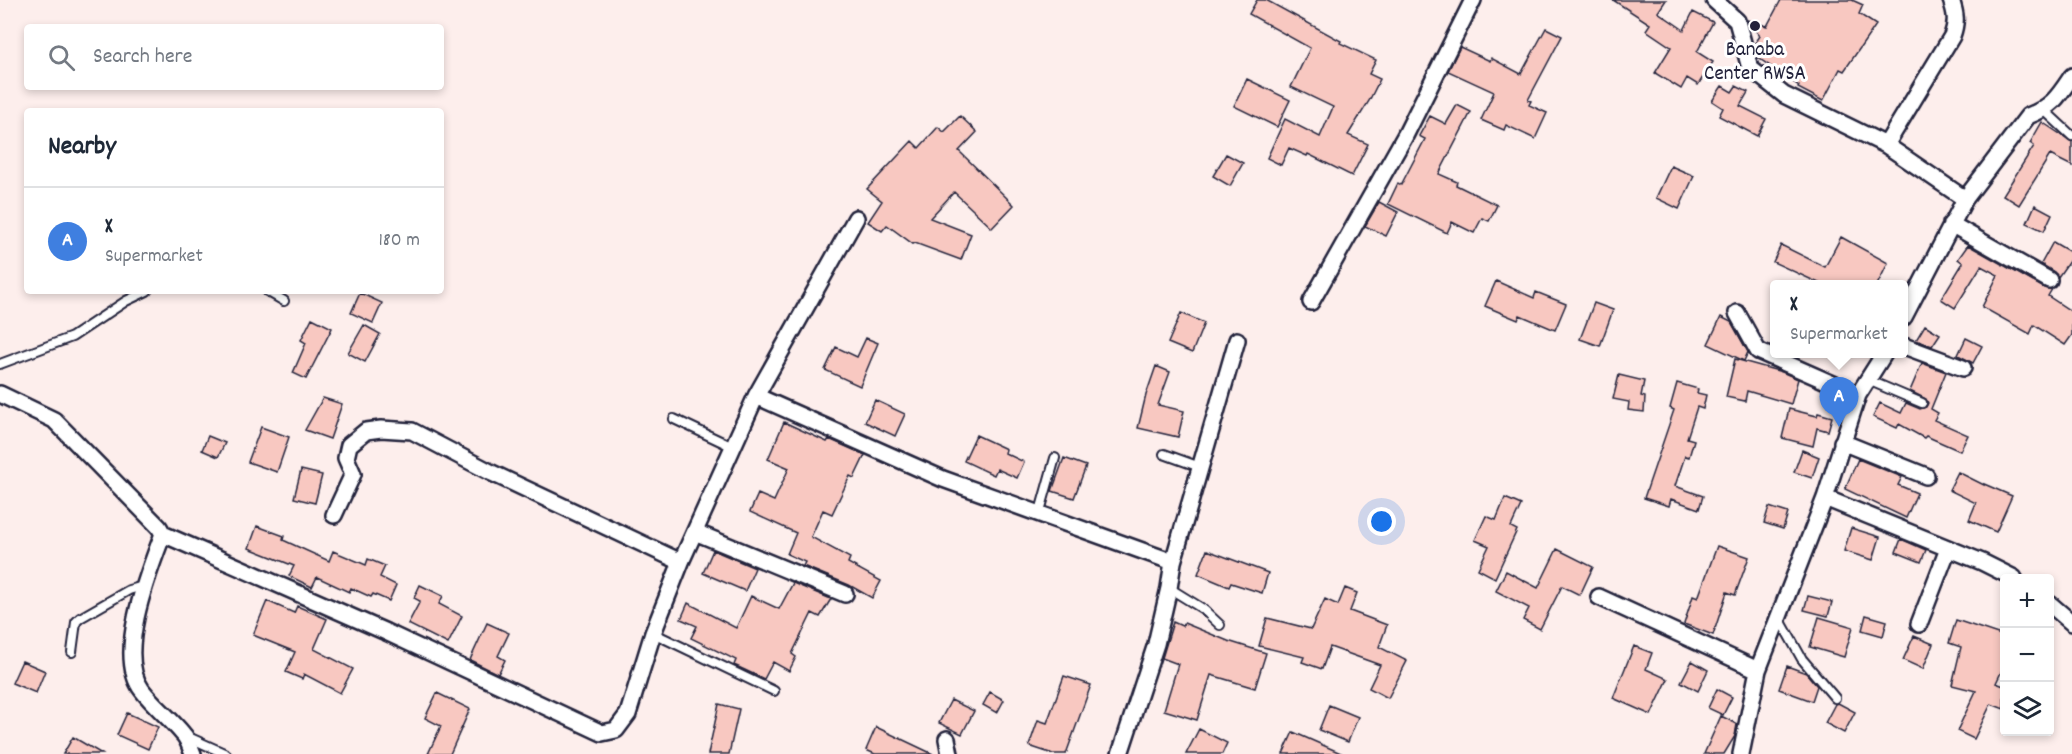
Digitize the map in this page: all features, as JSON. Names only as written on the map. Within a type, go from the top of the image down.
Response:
[{"type":"street","points":[[1311,302],[1405,136],[1473,0]]},
{"type":"street","points":[[1714,0],[1737,21],[1750,68],[1784,94],[1886,145],[1965,199]]},
{"type":"street","points":[[1886,145],[1952,36],[1957,24],[1956,12],[1951,0]]},
{"type":"street","points":[[1908,309],[1950,224],[1965,199],[2028,116],[2054,103],[2072,76]]},
{"type":"street","points":[[0,394],[54,420],[159,527],[163,534],[386,632],[602,733],[616,730],[628,714],[653,633],[681,562],[756,396],[856,218]]},
{"type":"street","points":[[1950,224],[2049,280]]},
{"type":"street","points":[[1737,313],[1758,351],[1770,357]]},
{"type":"street","points":[[1120,754],[1156,644],[1173,562],[1237,339]]},
{"type":"street","points":[[1908,347],[1963,368]]},
{"type":"street","points":[[1771,358],[1858,395]]},
{"type":"street","points":[[1741,754],[1758,670],[1825,498],[1858,395],[1882,358]]},
{"type":"street","points":[[756,396],[943,479],[1173,562]]},
{"type":"street","points":[[334,515],[352,474],[346,458],[349,445],[366,431],[381,429],[412,431],[492,472],[681,562]]},
{"type":"street","points":[[1842,442],[1926,476]]},
{"type":"street","points":[[1825,498],[1982,562],[2005,574]]},
{"type":"street","points":[[694,532],[845,594]]},
{"type":"street","points":[[163,534],[143,586],[132,641],[134,673],[140,688],[184,735],[194,754]]},
{"type":"street","points":[[1919,624],[1948,549]]},
{"type":"street","points":[[1599,597],[1758,670]]},
{"type":"street","points":[[2054,608],[2072,623]]},
{"type":"lane","points":[[2043,110],[2072,136]]},
{"type":"lane","points":[[0,364],[72,337],[126,301],[141,294]]},
{"type":"lane","points":[[272,294],[284,301]]},
{"type":"lane","points":[[1869,380],[1922,403]]},
{"type":"lane","points":[[674,419],[733,447]]},
{"type":"lane","points":[[1164,454],[1200,467]]},
{"type":"lane","points":[[1039,515],[1055,458]]},
{"type":"lane","points":[[72,651],[76,622],[80,618],[129,590],[143,586]]},
{"type":"lane","points":[[1169,588],[1197,604],[1220,625]]},
{"type":"lane","points":[[1779,617],[1802,659],[1835,698]]},
{"type":"lane","points":[[653,633],[774,691]]},
{"type":"lane","points":[[184,735],[226,754]]},
{"type":"building","points":[[1257,0],[1266,0],[1341,41],[1340,43],[1376,60],[1369,74],[1380,79],[1348,135],[1368,144],[1352,176],[1308,154],[1307,156],[1289,148],[1281,165],[1267,158],[1285,119],[1320,137],[1333,107],[1291,87],[1310,48],[1249,14]]},
{"type":"building","points":[[1613,0],[1666,0],[1658,12],[1684,30],[1693,12],[1713,22],[1697,52],[1713,62],[1698,85],[1687,78],[1681,89],[1655,73],[1671,47],[1646,30],[1650,24]]},
{"type":"building","points":[[1781,0],[1852,0],[1863,5],[1859,14],[1876,25],[1844,71],[1840,69],[1823,101],[1798,88],[1799,86],[1757,57],[1754,45],[1760,36],[1747,20],[1767,26]]},
{"type":"building","points":[[1546,28],[1562,36],[1528,100],[1531,101],[1529,105],[1547,113],[1535,139],[1506,125],[1504,130],[1481,120],[1494,92],[1448,71],[1460,47],[1490,61],[1491,58],[1521,74]]},
{"type":"building","points":[[1247,79],[1290,100],[1277,127],[1234,106]]},
{"type":"building","points":[[1722,86],[1732,92],[1736,86],[1748,92],[1740,106],[1766,119],[1757,136],[1719,116],[1723,108],[1712,101]]},
{"type":"building","points":[[1457,105],[1471,112],[1439,174],[1497,205],[1489,221],[1482,218],[1474,233],[1452,222],[1447,233],[1388,204],[1398,183],[1401,185],[1425,139],[1419,136],[1430,116],[1446,124]]},
{"type":"building","points":[[960,116],[977,132],[959,151],[1014,205],[992,228],[954,192],[930,218],[971,234],[961,260],[913,244],[887,225],[882,231],[868,222],[882,201],[867,189],[912,141],[919,148],[938,127],[944,132]]},
{"type":"building","points":[[2042,122],[2072,142],[2072,166],[2050,155],[2019,205],[2003,195],[2034,146],[2030,143]]},
{"type":"building","points":[[1226,154],[1243,163],[1230,186],[1213,176]]},
{"type":"building","points":[[1671,166],[1694,176],[1679,209],[1656,198]]},
{"type":"building","points":[[1379,202],[1398,212],[1386,236],[1365,226]]},
{"type":"building","points":[[2035,205],[2052,214],[2044,231],[2027,223]]},
{"type":"building","points":[[1841,237],[1888,263],[1880,280],[1812,280],[1773,262],[1781,245],[1825,267]]},
{"type":"building","points":[[2053,242],[2072,253],[2072,257],[2058,277],[2041,264]]},
{"type":"building","points":[[1968,245],[2044,288],[2052,289],[2048,296],[2072,312],[2072,335],[2065,345],[2034,325],[2030,334],[1982,307],[1998,275],[1981,266],[1955,308],[1941,299],[1963,263],[1958,259]]},
{"type":"building","points":[[1496,281],[1534,298],[1536,292],[1566,304],[1555,330],[1520,315],[1518,320],[1485,306]]},
{"type":"building","points":[[360,294],[382,303],[373,323],[351,313]]},
{"type":"building","points":[[1594,303],[1613,310],[1600,346],[1580,339]]},
{"type":"building","points":[[1181,313],[1204,323],[1192,353],[1168,343]]},
{"type":"building","points":[[1721,317],[1731,322],[1748,352],[1744,361],[1708,344]]},
{"type":"building","points":[[312,318],[332,328],[306,379],[293,373],[306,343],[301,340]]},
{"type":"building","points":[[364,325],[380,334],[365,362],[348,353]]},
{"type":"building","points":[[1925,325],[1940,334],[1932,346],[1916,340]]},
{"type":"building","points":[[866,338],[878,343],[860,386],[825,370],[836,347],[857,357]]},
{"type":"building","points":[[1966,338],[1982,346],[1973,363],[1958,355]]},
{"type":"building","points":[[1735,359],[1782,372],[1798,379],[1791,404],[1747,391],[1745,401],[1726,397]]},
{"type":"building","points":[[1922,363],[1946,372],[1931,409],[1938,413],[1934,420],[1968,435],[1960,451],[1926,436],[1924,438],[1899,424],[1897,428],[1873,417],[1880,403],[1901,413],[1906,403],[1920,409],[1926,407],[1928,403],[1926,399],[1910,391]]},
{"type":"building","points":[[1156,366],[1170,372],[1158,405],[1184,411],[1178,437],[1138,428]]},
{"type":"building","points":[[1619,375],[1644,381],[1641,396],[1645,397],[1644,412],[1628,410],[1629,402],[1613,399]]},
{"type":"building","points":[[1677,383],[1698,389],[1697,393],[1706,395],[1703,409],[1697,407],[1687,438],[1694,440],[1689,457],[1685,456],[1675,486],[1703,496],[1699,509],[1671,499],[1669,506],[1644,498],[1674,410],[1670,408]]},
{"type":"building","points":[[323,398],[342,404],[330,439],[305,430]]},
{"type":"building","points":[[875,400],[905,414],[895,436],[865,422]]},
{"type":"building","points":[[1789,409],[1832,417],[1828,431],[1817,428],[1813,446],[1782,438]]},
{"type":"building","points":[[784,422],[827,442],[829,439],[865,455],[854,478],[850,476],[832,514],[823,510],[811,537],[850,558],[848,563],[881,581],[872,598],[849,585],[803,566],[805,562],[787,554],[796,533],[750,512],[758,494],[774,501],[789,468],[768,459]]},
{"type":"building","points":[[261,427],[289,437],[277,472],[248,462]]},
{"type":"building","points":[[976,435],[1006,449],[1005,453],[1024,462],[1017,478],[997,469],[994,475],[964,461]]},
{"type":"building","points":[[208,436],[225,443],[218,457],[202,450]]},
{"type":"building","points":[[1802,450],[1819,457],[1812,478],[1794,472]]},
{"type":"building","points":[[1064,458],[1086,466],[1074,498],[1052,491]]},
{"type":"building","points":[[1858,459],[1902,477],[1898,485],[1917,493],[1906,518],[1845,489]]},
{"type":"building","points":[[301,470],[322,475],[315,503],[294,498]]},
{"type":"building","points":[[1958,472],[2012,496],[1996,532],[1969,520],[1976,503],[1949,490]]},
{"type":"building","points":[[1505,498],[1521,505],[1511,527],[1517,530],[1495,578],[1478,569],[1489,546],[1475,540],[1486,516],[1496,520]]},
{"type":"building","points":[[1769,507],[1788,513],[1783,529],[1764,523]]},
{"type":"building","points":[[257,526],[284,536],[283,540],[329,561],[333,551],[366,565],[368,559],[385,566],[380,577],[396,585],[389,601],[373,594],[371,597],[351,588],[349,592],[317,577],[312,587],[289,576],[294,566],[249,548]]},
{"type":"building","points":[[1851,528],[1880,537],[1873,560],[1844,551]]},
{"type":"building","points":[[1901,539],[1926,550],[1921,562],[1896,552]]},
{"type":"building","points":[[1717,546],[1749,557],[1735,595],[1727,592],[1713,635],[1684,624],[1693,596],[1698,598]]},
{"type":"building","points":[[1557,549],[1593,567],[1580,595],[1562,586],[1540,629],[1523,620],[1529,608],[1496,591],[1506,571],[1538,588]]},
{"type":"building","points":[[713,550],[755,568],[745,591],[703,573]]},
{"type":"building","points":[[1207,550],[1268,573],[1262,593],[1231,583],[1229,587],[1198,574]]},
{"type":"building","points":[[793,583],[831,599],[820,617],[812,613],[792,654],[796,657],[789,671],[773,662],[764,679],[734,665],[736,660],[691,638],[697,626],[681,619],[688,603],[736,628],[751,596],[779,609]]},
{"type":"building","points":[[420,585],[443,596],[439,604],[462,616],[448,644],[408,624],[420,601],[414,598]]},
{"type":"building","points":[[1345,588],[1357,593],[1350,611],[1387,625],[1379,647],[1407,661],[1388,698],[1369,688],[1380,665],[1330,647],[1322,669],[1302,662],[1304,657],[1259,646],[1267,618],[1311,629],[1325,599],[1338,605]]},
{"type":"building","points":[[1808,596],[1832,602],[1828,616],[1804,610]]},
{"type":"building","points":[[267,601],[294,613],[297,606],[327,619],[314,649],[353,669],[340,693],[304,674],[302,679],[286,672],[295,652],[253,635]]},
{"type":"building","points":[[1866,615],[1887,621],[1883,636],[1862,630]]},
{"type":"building","points":[[1819,617],[1853,627],[1844,657],[1810,647]]},
{"type":"building","points":[[1956,620],[2000,635],[2000,674],[1996,683],[2000,684],[2000,707],[1991,704],[1974,739],[1957,731],[1976,691],[1952,685],[1961,647],[1949,643]]},
{"type":"building","points":[[1173,622],[1182,626],[1184,623],[1266,653],[1255,688],[1211,675],[1197,720],[1164,710],[1178,664],[1162,658]]},
{"type":"building","points":[[487,623],[509,633],[498,656],[505,660],[498,674],[470,660]]},
{"type":"building","points":[[1914,636],[1933,644],[1923,669],[1903,660]]},
{"type":"building","points":[[1634,646],[1652,653],[1646,669],[1668,679],[1651,715],[1613,698]]},
{"type":"building","points":[[22,661],[45,671],[36,693],[12,683]]},
{"type":"building","points":[[1692,661],[1708,670],[1698,691],[1681,682]]},
{"type":"building","points":[[1787,666],[1806,673],[1817,686],[1812,701],[1779,689]]},
{"type":"building","points":[[1064,676],[1091,685],[1066,754],[1053,754],[1029,746],[1038,720],[1047,723]]},
{"type":"building","points":[[1717,689],[1732,697],[1723,715],[1708,708]]},
{"type":"building","points":[[990,692],[1004,700],[997,713],[983,705]]},
{"type":"building","points":[[437,693],[470,709],[450,754],[428,754],[441,726],[425,718]]},
{"type":"building","points":[[951,700],[974,711],[962,734],[939,723]]},
{"type":"building","points":[[1838,703],[1855,712],[1844,733],[1825,723],[1835,704]]},
{"type":"building","points":[[719,704],[739,709],[729,754],[708,754]]},
{"type":"building","points":[[1329,705],[1358,717],[1348,742],[1319,730]]},
{"type":"building","points":[[127,713],[158,727],[148,749],[117,735]]},
{"type":"building","points":[[1721,716],[1737,724],[1735,736],[1724,754],[1704,754]]},
{"type":"building","points":[[876,727],[933,754],[875,754],[866,750]]},
{"type":"building","points":[[1199,729],[1227,743],[1222,754],[1186,754]]},
{"type":"building","points":[[1293,732],[1343,754],[1283,754]]},
{"type":"building","points":[[73,737],[102,754],[63,754]]},
{"type":"place","name":"Banaba Center RWSA","points":[[1755,26]]},
{"type":"place","name":"X","points":[[1839,427]]}]
